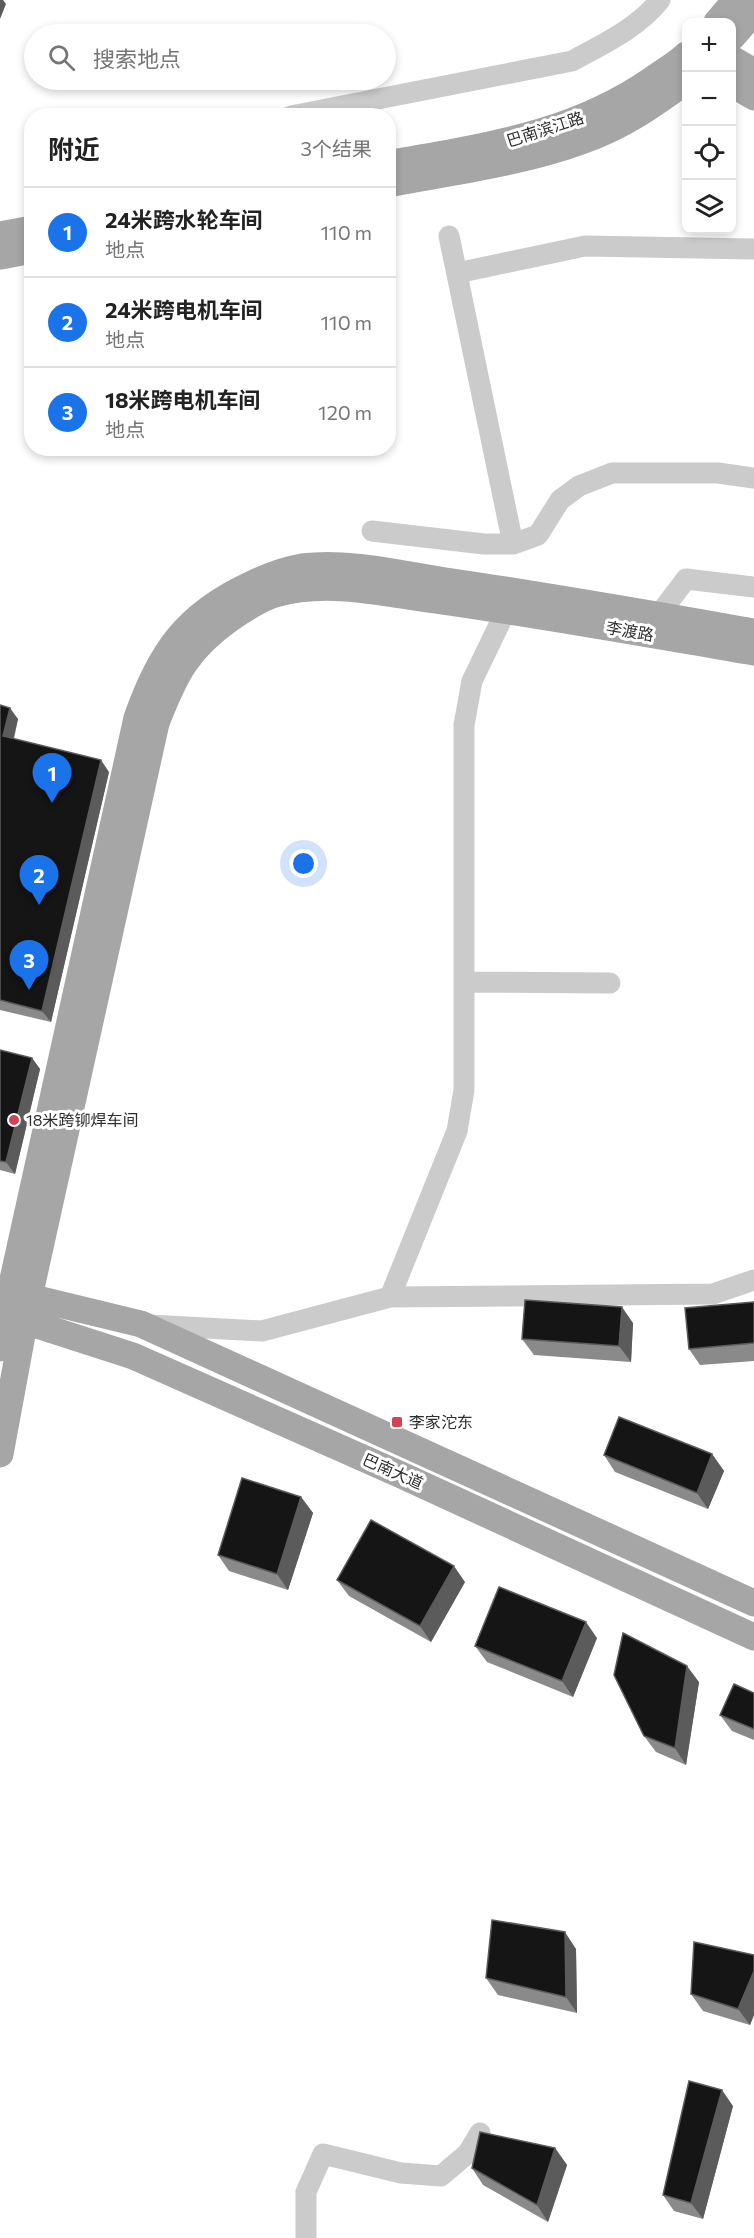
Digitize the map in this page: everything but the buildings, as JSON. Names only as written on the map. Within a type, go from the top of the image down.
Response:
[{"type":"main road","points":[[720,18],[736,0]]},
{"type":"main road","points":[[736,32],[754,12]]},
{"type":"main road","points":[[736,61],[754,72]]},
{"type":"main road","name":"巴南滨江路","points":[[396,163],[513,141],[576,122],[682,65]]},
{"type":"main road","name":"巴南滨江路","points":[[396,183],[517,160],[586,140],[645,111],[682,68]]},
{"type":"main road","points":[[736,87],[754,98]]},
{"type":"main road","points":[[0,245],[24,233]]},
{"type":"main road","points":[[0,245],[24,249]]},
{"type":"main road","points":[[0,1348],[12,1305],[137,718],[149,683],[163,657],[183,632],[208,609],[235,592],[269,576],[301,567],[342,566],[510,600]]},
{"type":"main road","name":"李渡路","points":[[510,600],[658,616],[754,632]]},
{"type":"main road","name":"李渡路","points":[[510,600],[754,652]]},
{"type":"main road","points":[[0,1454],[12,1305]]},
{"type":"main road","name":"巴南大道","points":[[12,1305],[141,1324],[754,1603]]},
{"type":"main road","name":"巴南大道","points":[[12,1305],[399,1474],[754,1637]]},
{"type":"street","points":[[332,108],[572,61],[612,40],[650,12],[660,0]]},
{"type":"street","points":[[449,236],[513,544]]},
{"type":"street","points":[[457,273],[585,246],[754,249]]},
{"type":"street","points":[[372,531],[484,544],[513,544],[538,535],[560,500],[579,486],[612,473],[718,473],[754,477]]},
{"type":"street","points":[[658,616],[686,579],[754,588]]},
{"type":"street","points":[[390,1297],[457,1131],[464,1089],[464,725],[472,681],[510,600]]},
{"type":"street","points":[[465,982],[610,983]]},
{"type":"street","points":[[141,1324],[262,1331],[390,1297],[713,1294],[754,1280]]},
{"type":"street","points":[[306,2238],[306,2192],[323,2154],[401,2173],[441,2176],[468,2153],[480,2133]]},
{"type":"place","name":"24米跨水轮车间","points":[[52,803]]},
{"type":"place","name":"24米跨电机车间","points":[[39,905]]},
{"type":"place","name":"18米跨电机车间","points":[[29,990]]},
{"type":"place","name":"18米跨铆焊车间","points":[[14,1120]]},
{"type":"place","name":"李家沱东","points":[[397,1422]]}]
